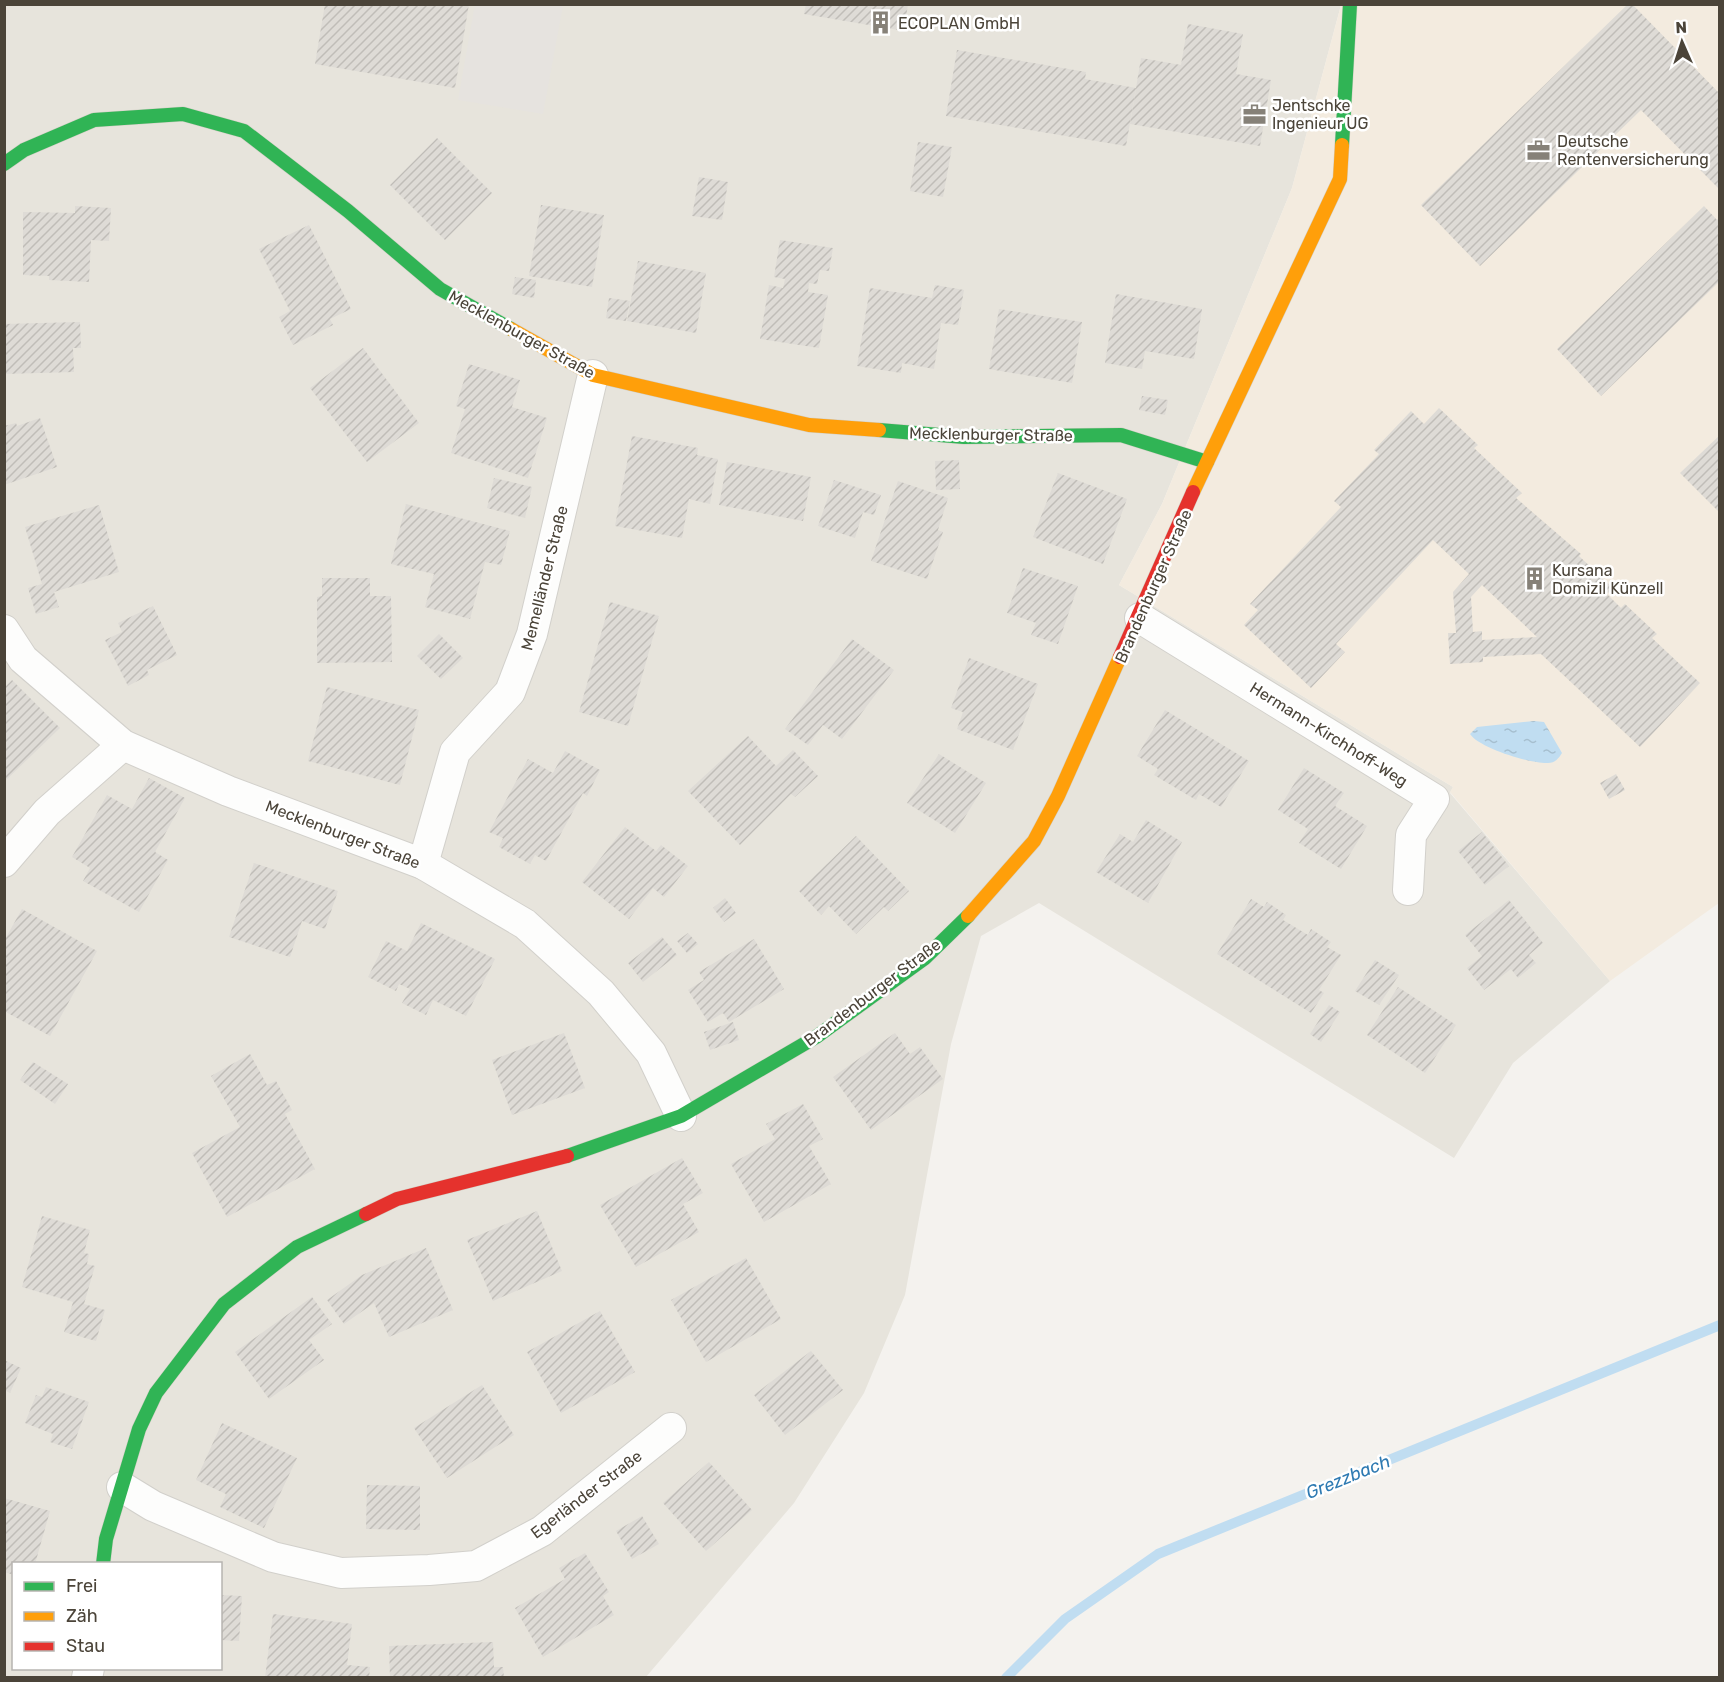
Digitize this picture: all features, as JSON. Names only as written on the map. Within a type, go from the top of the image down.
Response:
[{"type":"street","name":"Brandenburger Straße","points":[[103,1562],[106,1539],[140,1429],[156,1393],[224,1304],[297,1247],[397,1199],[516,1168],[548,1163],[681,1116],[816,1037],[925,958],[982,903],[1034,841],[1058,796],[1140,618],[1207,462],[1340,179],[1349,64],[1350,4]]},
{"type":"street","name":"Mecklenburger Straße","points":[[4,164],[24,150],[94,120],[183,114],[244,131],[348,212],[440,289],[593,375],[809,425],[964,437],[1121,435],[1207,462]]},
{"type":"street","name":"Memelländer Straße","points":[[423,864],[455,752],[510,692],[532,634],[593,375]]},
{"type":"street","name":"Hermann-Kirchhoff-Weg","points":[[1140,618],[1434,799],[1410,835],[1408,890]]},
{"type":"street","name":"Mecklenburger Straße","points":[[4,630],[23,659],[123,744],[228,791],[423,864],[525,924],[601,993],[651,1053],[681,1116]]},
{"type":"street","points":[[4,862],[47,812],[123,744]]},
{"type":"street","name":"Egerländer Straße","points":[[122,1487],[153,1506],[273,1557],[341,1573],[476,1566],[542,1531],[671,1428]]},
{"type":"shaded area","points":[[475,4],[563,5],[543,114],[458,100]]},
{"type":"shaded area","points":[[5,5],[1341,5],[1292,188],[1162,504],[1119,585],[1453,787],[1450,793],[1610,981],[1513,1063],[1454,1158],[1039,903],[981,936],[951,1044],[905,1295],[864,1393],[794,1503],[646,1677],[5,1678]]},
{"type":"shaded area","points":[[1341,5],[1719,5],[1719,903],[1610,981],[1450,792],[1453,787],[1119,585],[1162,504],[1292,188]]},
{"type":"water","points":[[1544,722],[1562,753],[1553,762],[1540,763],[1494,750],[1470,734],[1477,727]]},
{"type":"building","points":[[325,4],[469,4],[455,88],[315,64]]},
{"type":"building","name":"ECOPLAN GmbH","points":[[806,4],[908,4],[904,31],[804,14]]},
{"type":"building","name":"Deutsche Rentenversicherung","points":[[1628,4],[1632,4],[1720,94],[1720,190],[1641,110],[1480,266],[1421,205]]},
{"type":"building","points":[[1188,24],[1243,34],[1236,74],[1271,80],[1260,146],[1130,124],[1141,58],[1181,65]]},
{"type":"building","points":[[957,50],[1086,72],[1085,79],[1136,88],[1126,146],[946,116]]},
{"type":"building","points":[[437,138],[492,193],[445,240],[390,185]]},
{"type":"building","points":[[918,142],[952,147],[943,197],[910,191]]},
{"type":"building","points":[[699,177],[728,182],[722,220],[692,216]]},
{"type":"building","points":[[541,205],[604,215],[592,287],[529,276]]},
{"type":"building","points":[[75,206],[111,208],[109,241],[91,240],[89,282],[49,280],[49,276],[23,275],[23,212],[75,213]]},
{"type":"building","name":"Deutsche Rentenversicherung","points":[[1704,206],[1717,220],[1720,217],[1720,281],[1601,396],[1557,349]]},
{"type":"building","points":[[309,225],[351,309],[330,319],[333,325],[293,345],[279,317],[290,311],[259,249]]},
{"type":"building","points":[[780,240],[833,248],[829,271],[820,270],[817,284],[809,283],[808,292],[828,295],[819,348],[760,339],[769,285],[783,288],[785,279],[774,277]]},
{"type":"building","points":[[638,261],[706,273],[696,333],[627,321]]},
{"type":"building","points":[[515,277],[536,280],[534,298],[512,294]]},
{"type":"building","points":[[935,285],[964,290],[958,325],[941,323],[934,369],[902,363],[901,373],[857,366],[870,288],[932,298]]},
{"type":"building","points":[[1116,294],[1202,309],[1194,359],[1145,351],[1142,369],[1105,363]]},
{"type":"building","points":[[609,298],[630,301],[626,321],[606,318]]},
{"type":"building","points":[[999,309],[1082,322],[1072,383],[989,369]]},
{"type":"building","points":[[80,322],[81,348],[73,348],[74,372],[4,374],[4,324]]},
{"type":"building","points":[[363,348],[419,423],[367,462],[310,388]]},
{"type":"building","points":[[469,364],[520,380],[512,407],[547,418],[528,478],[451,453],[465,409],[456,406]]},
{"type":"building","points":[[1142,396],[1168,400],[1165,415],[1139,410]]},
{"type":"building","name":"Kursana Domizil Künzell","points":[[1439,408],[1478,445],[1474,448],[1522,493],[1516,498],[1581,554],[1579,556],[1613,588],[1607,594],[1621,608],[1625,604],[1657,634],[1652,638],[1700,683],[1640,747],[1541,654],[1483,657],[1483,662],[1450,664],[1448,633],[1456,633],[1453,592],[1469,574],[1433,540],[1336,644],[1345,652],[1311,688],[1244,625],[1258,610],[1250,604],[1341,507],[1334,501],[1379,454],[1374,450],[1411,411],[1424,424]],"holes":[[[1482,585],[1537,637],[1482,640],[1482,631],[1473,632],[1471,597]]]},
{"type":"building","points":[[40,418],[57,467],[4,485],[4,426],[16,423],[17,426]]},
{"type":"building","points":[[1720,435],[1720,513],[1680,473]]},
{"type":"building","points":[[632,436],[698,448],[697,455],[718,459],[710,504],[689,499],[682,538],[615,526]]},
{"type":"building","points":[[959,460],[960,489],[936,490],[935,461]]},
{"type":"building","points":[[727,462],[811,477],[803,521],[719,505]]},
{"type":"building","points":[[1058,473],[1127,499],[1103,564],[1033,537]]},
{"type":"building","points":[[494,478],[532,487],[525,518],[487,508]]},
{"type":"building","points":[[834,480],[881,495],[874,515],[863,512],[855,538],[818,526]]},
{"type":"building","points":[[898,481],[948,498],[938,530],[943,532],[927,579],[871,561]]},
{"type":"building","points":[[406,504],[510,531],[501,565],[485,562],[470,619],[425,607],[434,574],[391,564]]},
{"type":"building","points":[[99,505],[119,572],[54,592],[59,607],[36,614],[28,588],[42,584],[25,527]]},
{"type":"building","points":[[1023,568],[1078,586],[1058,644],[1031,635],[1036,623],[1007,613]]},
{"type":"building","points":[[322,578],[370,578],[370,596],[391,596],[392,662],[317,663],[317,597],[322,596]]},
{"type":"building","points":[[610,602],[659,616],[628,726],[579,712]]},
{"type":"building","points":[[153,606],[177,655],[147,670],[149,675],[128,686],[105,640],[122,632],[118,623]]},
{"type":"building","points":[[439,634],[463,658],[441,679],[417,656]]},
{"type":"building","points":[[852,639],[894,670],[842,739],[823,725],[808,745],[785,729]]},
{"type":"building","points":[[969,658],[1038,684],[1013,750],[957,729],[963,712],[951,708]]},
{"type":"building","points":[[12,680],[60,728],[4,782],[4,688]]},
{"type":"building","points":[[327,687],[419,710],[400,785],[308,761]]},
{"type":"building","points":[[1165,710],[1249,761],[1221,807],[1199,794],[1196,800],[1154,775],[1158,769],[1137,756]]},
{"type":"building","points":[[748,736],[776,766],[793,750],[818,776],[795,797],[791,794],[740,845],[688,791]]},
{"type":"building","points":[[565,751],[600,770],[587,796],[583,793],[546,861],[535,855],[530,864],[499,847],[503,838],[489,832],[528,759],[553,773]]},
{"type":"building","points":[[939,754],[986,783],[955,833],[907,803]]},
{"type":"building","points":[[1304,768],[1344,793],[1335,806],[1367,826],[1341,869],[1299,843],[1308,829],[1278,810]]},
{"type":"building","points":[[1616,774],[1625,790],[1609,799],[1600,783]]},
{"type":"building","points":[[149,778],[185,798],[155,852],[168,860],[139,912],[83,881],[90,868],[72,857],[107,795],[132,809]]},
{"type":"building","points":[[1146,820],[1182,842],[1148,903],[1096,872],[1120,834],[1133,842]]},
{"type":"building","points":[[625,827],[656,851],[661,845],[688,866],[664,897],[653,888],[629,919],[582,882]]},
{"type":"building","points":[[1482,832],[1509,866],[1485,885],[1458,851]]},
{"type":"building","points":[[856,836],[909,891],[888,911],[884,907],[856,934],[829,906],[821,915],[799,891]]},
{"type":"building","points":[[254,863],[338,891],[325,929],[302,921],[290,957],[229,937]]},
{"type":"building","points":[[725,898],[736,913],[724,922],[713,908]]},
{"type":"building","points":[[1251,899],[1264,907],[1267,902],[1286,915],[1283,920],[1308,935],[1311,929],[1331,942],[1327,947],[1341,955],[1319,990],[1324,993],[1311,1013],[1217,954]]},
{"type":"building","points":[[1509,900],[1543,943],[1529,955],[1536,963],[1518,978],[1511,969],[1484,990],[1467,968],[1482,956],[1465,935]]},
{"type":"building","points":[[22,909],[97,951],[50,1036],[4,1011],[4,941]]},
{"type":"building","points":[[421,923],[495,959],[466,1016],[433,1000],[426,1015],[402,1003],[410,989],[399,984],[396,991],[368,977],[386,941],[407,951]]},
{"type":"building","points":[[688,933],[698,944],[687,953],[677,941]]},
{"type":"building","points":[[662,937],[677,955],[643,982],[628,963]]},
{"type":"building","points":[[754,939],[784,989],[729,1022],[723,1013],[708,1022],[688,990],[704,980],[699,972]]},
{"type":"building","points":[[1375,960],[1399,975],[1379,1005],[1355,991]]},
{"type":"building","points":[[1398,987],[1456,1025],[1425,1073],[1367,1035]]},
{"type":"building","points":[[1329,1005],[1340,1012],[1321,1042],[1310,1034]]},
{"type":"building","points":[[733,1022],[739,1040],[710,1050],[704,1032]]},
{"type":"building","points":[[564,1033],[585,1088],[512,1115],[492,1060]]},
{"type":"building","points":[[895,1033],[910,1054],[920,1047],[943,1079],[871,1130],[833,1077]]},
{"type":"building","points":[[250,1054],[267,1085],[276,1081],[292,1110],[285,1114],[315,1169],[227,1217],[192,1153],[240,1127],[211,1076]]},
{"type":"building","points":[[33,1062],[68,1084],[55,1104],[20,1080]]},
{"type":"building","points":[[803,1104],[823,1139],[809,1146],[831,1184],[764,1222],[731,1164],[775,1139],[766,1124]]},
{"type":"building","points":[[682,1158],[703,1193],[683,1204],[699,1232],[636,1267],[600,1205]]},
{"type":"building","points":[[537,1211],[562,1271],[493,1301],[467,1240]]},
{"type":"building","points":[[42,1216],[90,1230],[84,1253],[89,1254],[87,1264],[95,1266],[84,1304],[105,1310],[96,1341],[64,1332],[73,1302],[22,1287]]},
{"type":"building","points":[[426,1248],[453,1310],[389,1337],[374,1303],[344,1324],[327,1300],[362,1275]]},
{"type":"building","points":[[746,1258],[781,1319],[706,1362],[671,1300]]},
{"type":"building","points":[[312,1297],[332,1324],[309,1340],[324,1360],[269,1399],[235,1352]]},
{"type":"building","points":[[600,1311],[635,1372],[561,1413],[527,1352]]},
{"type":"building","points":[[811,1351],[843,1390],[785,1435],[754,1395]]},
{"type":"building","points":[[4,1360],[21,1368],[10,1393],[4,1390]]},
{"type":"building","points":[[482,1385],[514,1435],[447,1478],[414,1428]]},
{"type":"building","points":[[46,1387],[89,1402],[72,1449],[50,1442],[53,1434],[25,1423],[36,1395],[42,1397]]},
{"type":"building","points":[[222,1423],[297,1458],[264,1528],[220,1507],[226,1494],[196,1480]]},
{"type":"building","points":[[709,1462],[752,1510],[706,1551],[663,1503]]},
{"type":"building","points":[[367,1485],[420,1486],[420,1530],[366,1529]]},
{"type":"building","points":[[4,1498],[50,1511],[36,1562],[12,1562],[12,1574],[4,1572]]},
{"type":"building","points":[[642,1516],[659,1544],[632,1559],[616,1531]]},
{"type":"building","points":[[585,1553],[609,1592],[603,1596],[614,1615],[543,1657],[515,1608],[565,1579],[559,1568]]},
{"type":"building","points":[[222,1595],[242,1596],[239,1641],[222,1640]]},
{"type":"building","points":[[273,1614],[352,1624],[347,1665],[370,1667],[369,1678],[265,1678]]},
{"type":"building","points":[[493,1642],[494,1667],[503,1667],[504,1678],[390,1678],[389,1646]]},
{"type":"waterway","name":"Grezzbach","points":[[1006,1678],[1065,1619],[1158,1554],[1720,1325]]},
{"type":"traffic: fast","points":[[1342,145],[1350,4]]},
{"type":"traffic: fast","points":[[4,164],[24,150],[94,120],[183,114],[244,131],[348,211],[440,289],[511,329]]},
{"type":"traffic: fast","points":[[879,430],[964,437],[1121,435],[1207,462]]},
{"type":"traffic: fast","points":[[567,1156],[681,1116],[816,1037],[925,958],[968,916]]},
{"type":"traffic: fast","points":[[103,1562],[106,1539],[139,1429],[156,1393],[224,1304],[297,1247],[366,1214]]},
{"type":"traffic: slow","points":[[1193,492],[1340,179],[1342,145]]},
{"type":"traffic: slow","points":[[511,329],[593,375],[809,425],[879,430]]},
{"type":"traffic: slow","points":[[968,916],[1034,841],[1058,796],[1120,657]]},
{"type":"traffic: jam","points":[[1120,657],[1193,492]]},
{"type":"traffic: jam","points":[[366,1214],[397,1199],[567,1156]]},
{"type":"place","name":"ECOPLAN GmbH","points":[[880,23]]},
{"type":"place","name":"Jentschke Ingenieur UG","points":[[1254,114]]},
{"type":"place","name":"Deutsche Rentenversicherung","points":[[1539,150]]},
{"type":"place","name":"Kursana Domizil Künzell","points":[[1534,579]]}]
